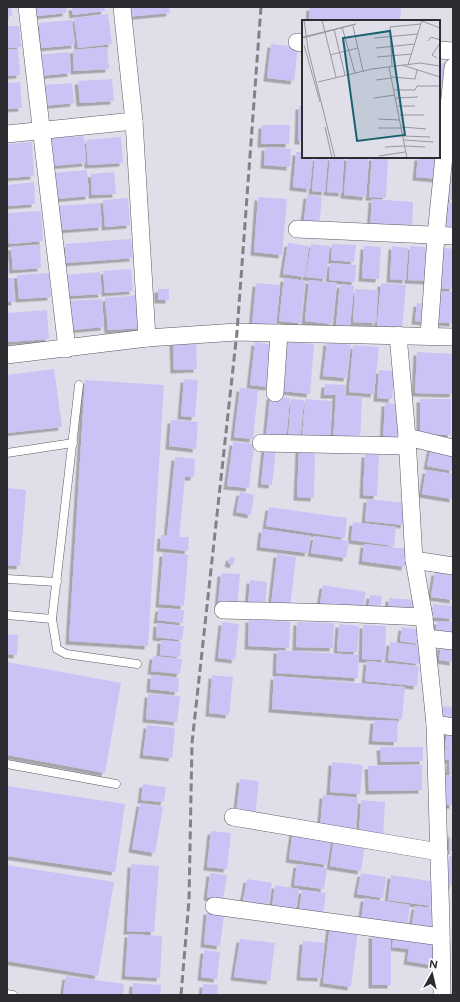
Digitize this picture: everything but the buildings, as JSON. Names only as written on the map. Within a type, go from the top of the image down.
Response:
[{"type":"street","points":[[27,7],[67,349]]},
{"type":"street","points":[[122,7],[134,120],[147,338]]},
{"type":"street","points":[[440,50],[453,51]]},
{"type":"street","points":[[429,336],[436,235],[453,67]]},
{"type":"street","points":[[7,134],[134,120]]},
{"type":"street","points":[[297,229],[453,236]]},
{"type":"street","points":[[7,355],[67,349],[147,338],[237,332],[453,337]]},
{"type":"street","points":[[275,393],[279,333]]},
{"type":"street","points":[[398,335],[407,442],[414,560],[424,617],[445,807],[439,852],[445,929],[442,995]]},
{"type":"street","points":[[261,443],[407,442],[453,448]]},
{"type":"street","points":[[414,560],[453,566]]},
{"type":"street","points":[[223,610],[424,617]]},
{"type":"street","points":[[426,638],[453,641]]},
{"type":"street","points":[[435,724],[453,726]]},
{"type":"street","points":[[233,817],[439,852]]},
{"type":"street","points":[[214,906],[445,929]]},
{"type":"lane","points":[[79,385],[52,619],[57,649],[66,654],[137,664]]},
{"type":"lane","points":[[7,453],[72,443]]},
{"type":"lane","points":[[7,579],[57,582]]},
{"type":"lane","points":[[7,615],[52,619]]},
{"type":"lane","points":[[7,764],[116,784]]},
{"type":"lane","points":[[7,994],[13,995]]},
{"type":"railway","points":[[181,995],[189,900],[192,743],[237,332],[261,7]]}]
